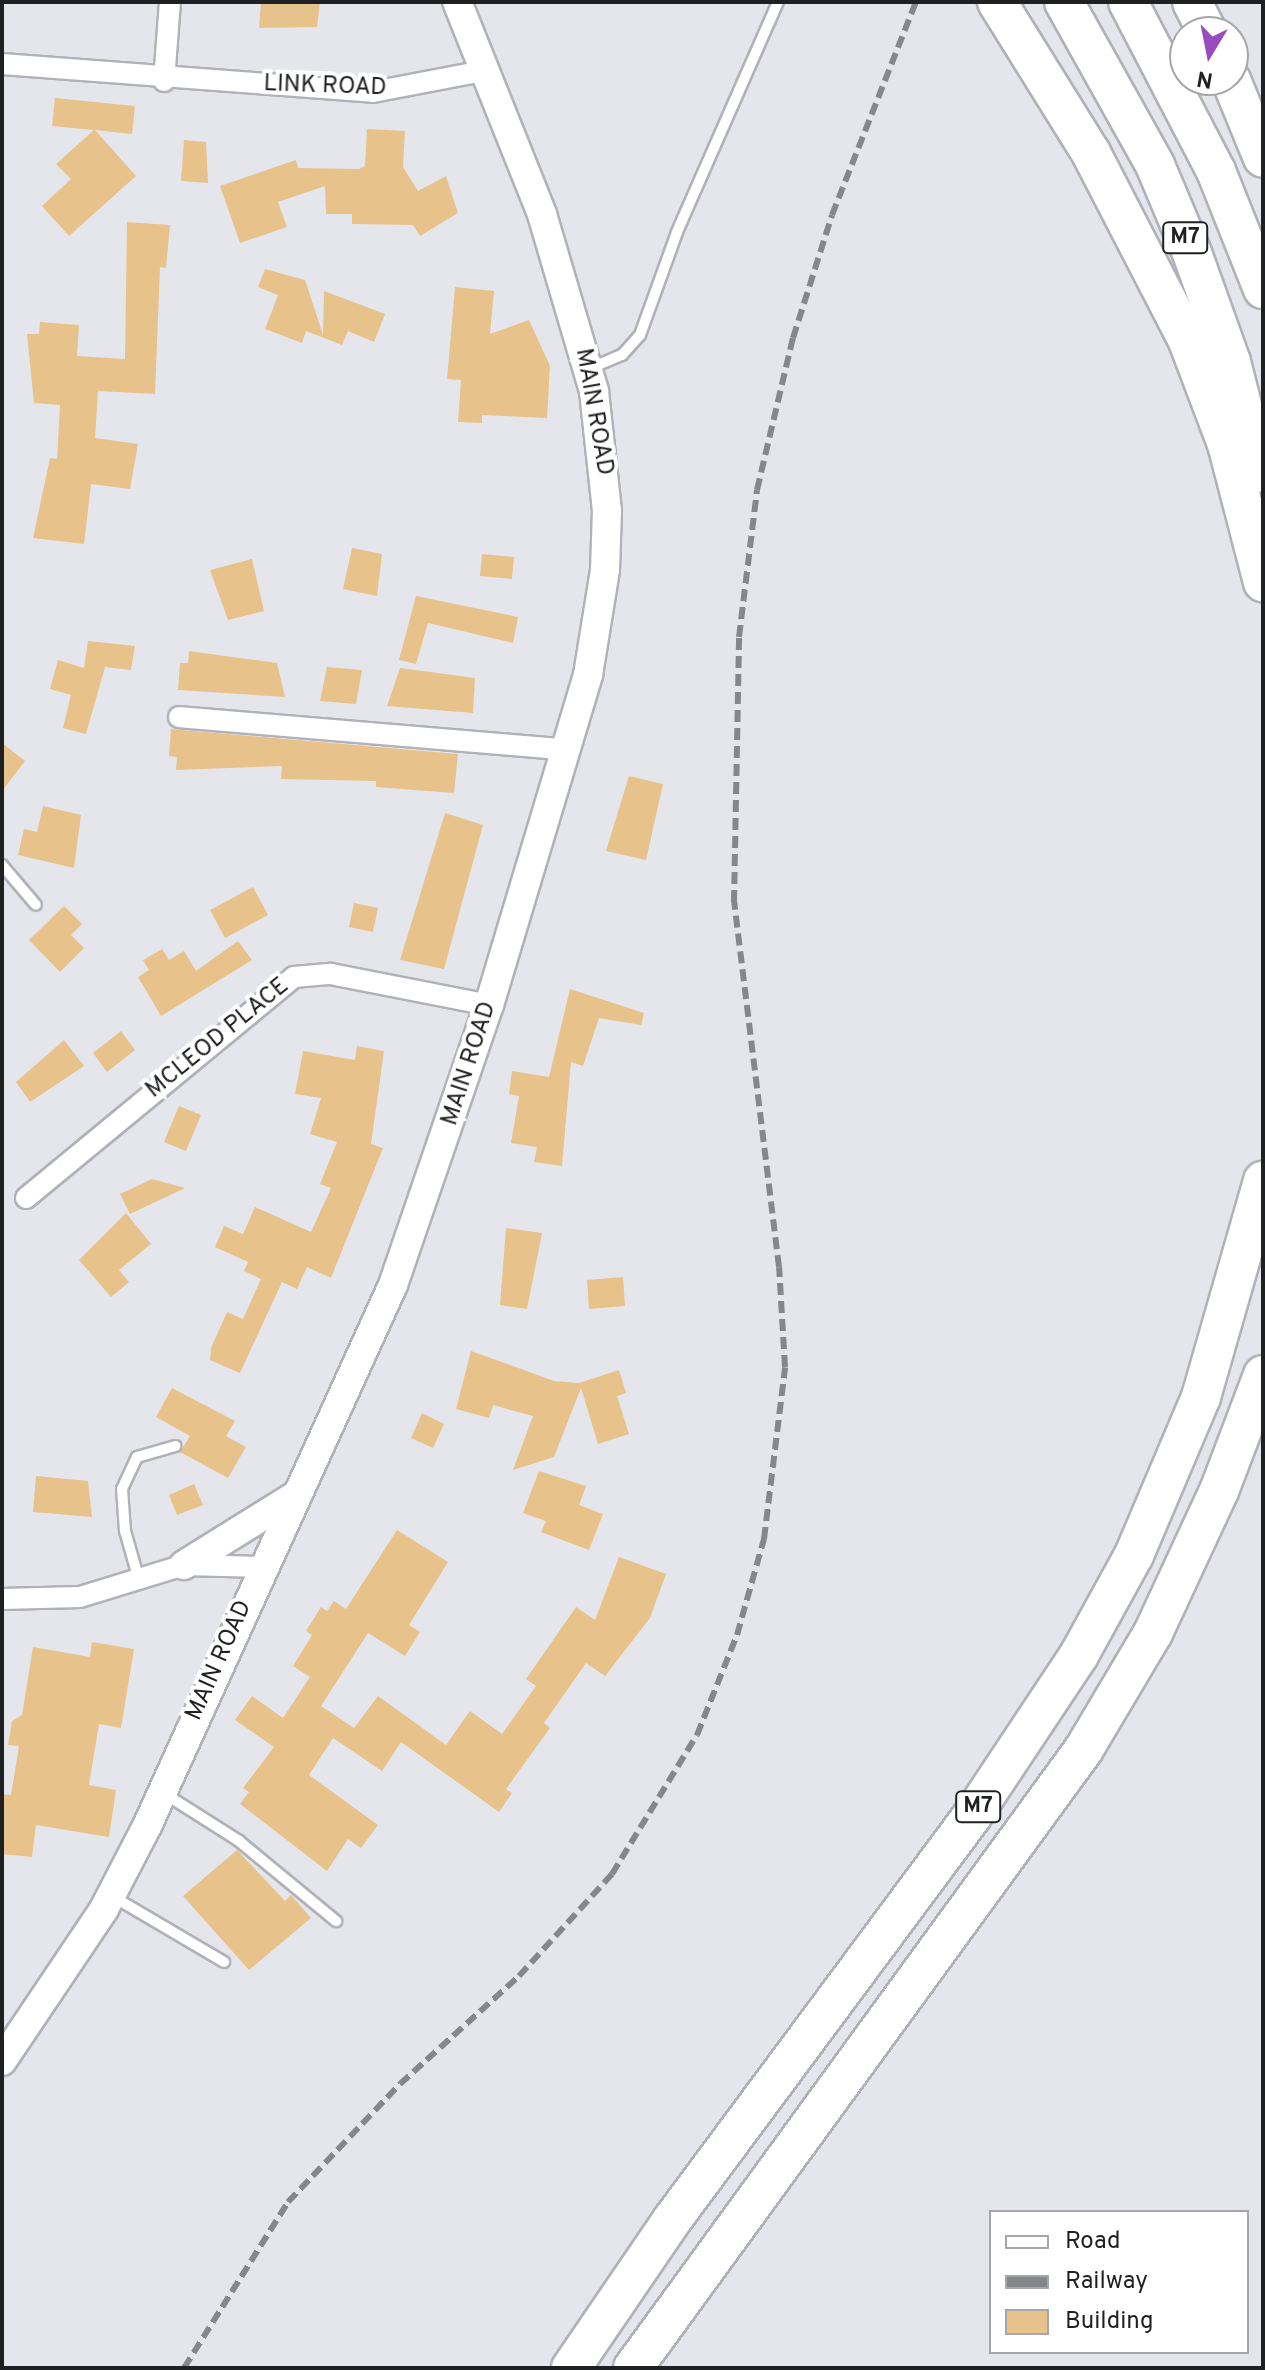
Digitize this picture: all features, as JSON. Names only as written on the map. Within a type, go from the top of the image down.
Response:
[{"type":"highway","points":[[997,2],[1091,153],[1188,341],[1227,444],[1263,582]]},
{"type":"highway","name":"M7","points":[[1064,2],[1155,165],[1192,253],[1231,362],[1263,491]]},
{"type":"highway","name":"M7","points":[[1128,2],[1216,171],[1263,289]]},
{"type":"highway","points":[[1238,96],[1263,158]]},
{"type":"highway","name":"M7","points":[[571,2368],[672,2220],[972,1816],[1079,1655],[1134,1555],[1201,1397],[1263,1181]]},
{"type":"highway","name":"M7","points":[[633,2368],[1084,1749],[1159,1619],[1219,1491],[1263,1375]]},
{"type":"main road","name":"MAIN ROAD","points":[[2,2061],[111,1896],[162,1792],[421,1215],[568,750],[605,570],[606,457],[589,369],[542,214],[457,2]]},
{"type":"main road","points":[[184,1565],[296,1496]]},
{"type":"street","points":[[164,81],[170,2]]},
{"type":"street","name":"LINK ROAD","points":[[2,64],[164,81],[373,92],[483,71]]},
{"type":"street","points":[[179,717],[568,750]]},
{"type":"street","name":"MCLEOD PLACE","points":[[26,1198],[294,977],[331,974],[489,1005]]},
{"type":"street","points":[[2,1599],[80,1597],[184,1565],[263,1567]]},
{"type":"lane","points":[[589,369],[622,355],[640,335],[677,232],[778,2]]},
{"type":"lane","points":[[2,865],[36,905]]},
{"type":"lane","points":[[139,1580],[125,1531],[122,1489],[137,1457],[175,1446]]},
{"type":"lane","points":[[162,1792],[239,1841],[336,1921]]},
{"type":"lane","points":[[111,1896],[224,1962]]},
{"type":"building","points":[[261,2],[320,2],[317,27],[259,28]]},
{"type":"building","points":[[55,98],[135,106],[132,134],[95,130],[136,176],[69,236],[42,206],[71,179],[56,164],[94,130],[52,126]]},
{"type":"building","points":[[367,129],[405,131],[403,167],[418,191],[446,176],[458,213],[420,236],[413,225],[352,224],[352,214],[326,214],[325,186],[278,202],[287,227],[240,243],[220,186],[296,160],[298,168],[359,169],[365,166]]},
{"type":"building","points":[[184,140],[206,142],[208,183],[181,181]]},
{"type":"building","points":[[127,222],[170,225],[166,268],[160,267],[155,394],[98,391],[95,438],[138,444],[130,489],[91,484],[84,544],[33,538],[50,458],[57,459],[60,405],[34,403],[27,334],[39,334],[40,322],[79,325],[77,356],[125,359]]},
{"type":"building","points":[[265,269],[305,280],[323,335],[324,291],[385,314],[374,342],[348,331],[342,345],[306,331],[302,343],[265,329],[278,295],[258,287]]},
{"type":"building","points":[[455,287],[494,291],[490,334],[529,320],[550,366],[547,418],[482,415],[482,423],[458,422],[461,380],[447,379]]},
{"type":"building","points":[[352,548],[382,554],[377,596],[343,589]]},
{"type":"building","points":[[482,554],[514,557],[512,579],[480,576]]},
{"type":"building","points":[[252,559],[264,611],[228,620],[210,570]]},
{"type":"building","points":[[416,596],[518,617],[513,643],[428,623],[416,664],[399,660]]},
{"type":"building","points":[[88,641],[135,646],[131,670],[105,667],[86,734],[63,728],[71,695],[50,689],[58,660],[84,668]]},
{"type":"building","points":[[189,651],[277,663],[285,697],[178,690],[180,663],[188,663]]},
{"type":"building","points":[[327,667],[362,670],[356,704],[320,701]]},
{"type":"building","points":[[400,668],[475,678],[473,713],[387,706]]},
{"type":"building","points":[[171,729],[458,754],[454,793],[376,787],[376,781],[281,779],[282,766],[176,770],[177,757],[169,756]]},
{"type":"building","points":[[2,743],[25,761],[2,791]]},
{"type":"building","points":[[629,776],[663,784],[646,860],[606,851]]},
{"type":"building","points":[[43,806],[81,815],[74,868],[18,855],[24,829],[37,832]]},
{"type":"building","points":[[445,813],[483,825],[444,969],[400,960]]},
{"type":"building","points":[[253,887],[268,915],[225,938],[210,910]]},
{"type":"building","points":[[354,903],[378,908],[373,932],[349,927]]},
{"type":"building","points":[[64,906],[82,924],[71,935],[84,948],[60,972],[29,940]]},
{"type":"building","points":[[238,941],[252,960],[161,1016],[138,977],[149,970],[143,960],[162,949],[169,960],[184,951],[196,971]]},
{"type":"building","points":[[570,989],[644,1013],[641,1025],[599,1018],[583,1066],[571,1062],[562,1166],[534,1162],[537,1147],[511,1143],[519,1096],[509,1094],[512,1071],[549,1077]]},
{"type":"building","points":[[121,1031],[135,1050],[107,1072],[93,1053]]},
{"type":"building","points":[[64,1040],[84,1066],[30,1102],[16,1082]]},
{"type":"building","points":[[357,1046],[384,1051],[371,1144],[383,1148],[331,1278],[307,1267],[297,1289],[282,1282],[240,1373],[210,1360],[211,1348],[227,1312],[243,1319],[261,1279],[244,1271],[248,1262],[215,1247],[224,1226],[243,1234],[255,1207],[311,1232],[331,1188],[320,1184],[337,1142],[310,1134],[321,1098],[295,1094],[303,1051],[355,1060]]},
{"type":"building","points":[[179,1106],[201,1115],[186,1151],[164,1142]]},
{"type":"building","points":[[152,1179],[185,1188],[130,1214],[120,1194]]},
{"type":"building","points":[[126,1213],[151,1244],[119,1270],[129,1282],[111,1297],[79,1260]]},
{"type":"building","points":[[506,1228],[542,1233],[527,1309],[500,1305]]},
{"type":"building","points":[[623,1277],[625,1306],[589,1309],[587,1280]]},
{"type":"building","points":[[471,1351],[554,1381],[579,1383],[619,1370],[626,1393],[617,1396],[629,1434],[598,1444],[581,1388],[554,1457],[513,1470],[533,1416],[493,1405],[489,1418],[456,1409]]},
{"type":"building","points":[[172,1388],[235,1421],[226,1436],[246,1447],[228,1478],[180,1452],[190,1436],[156,1417]]},
{"type":"building","points":[[422,1413],[444,1424],[433,1448],[411,1438]]},
{"type":"building","points":[[539,1471],[586,1486],[579,1505],[603,1514],[589,1550],[541,1532],[546,1521],[523,1513]]},
{"type":"building","points":[[36,1476],[88,1481],[92,1517],[33,1512]]},
{"type":"building","points":[[194,1484],[203,1505],[177,1515],[169,1495]]},
{"type":"building","points":[[397,1530],[448,1562],[409,1625],[420,1632],[405,1656],[368,1633],[321,1706],[354,1728],[378,1696],[446,1745],[470,1711],[502,1734],[536,1686],[526,1679],[576,1607],[595,1620],[619,1557],[666,1574],[650,1618],[605,1676],[586,1663],[544,1723],[550,1728],[506,1789],[512,1793],[499,1812],[401,1742],[382,1771],[333,1738],[309,1775],[378,1825],[361,1848],[348,1839],[327,1871],[240,1804],[249,1792],[243,1788],[274,1747],[235,1720],[252,1696],[283,1718],[310,1677],[293,1666],[312,1635],[306,1631],[321,1607],[327,1611],[334,1601],[346,1609]]},
{"type":"building","points":[[92,1642],[134,1649],[121,1728],[99,1724],[89,1785],[116,1790],[109,1837],[36,1825],[32,1857],[2,1854],[2,1794],[11,1795],[19,1746],[8,1745],[12,1721],[22,1715],[33,1647],[90,1657]]},
{"type":"building","points":[[237,1850],[285,1901],[291,1895],[311,1918],[249,1970],[183,1896]]},
{"type":"railway","points":[[184,2368],[288,2202],[400,2084],[519,1976],[612,1874],[697,1735],[737,1635],[764,1539],[785,1367],[779,1267],[734,902],[739,637],[757,490],[793,338],[832,215],[916,2]]}]
